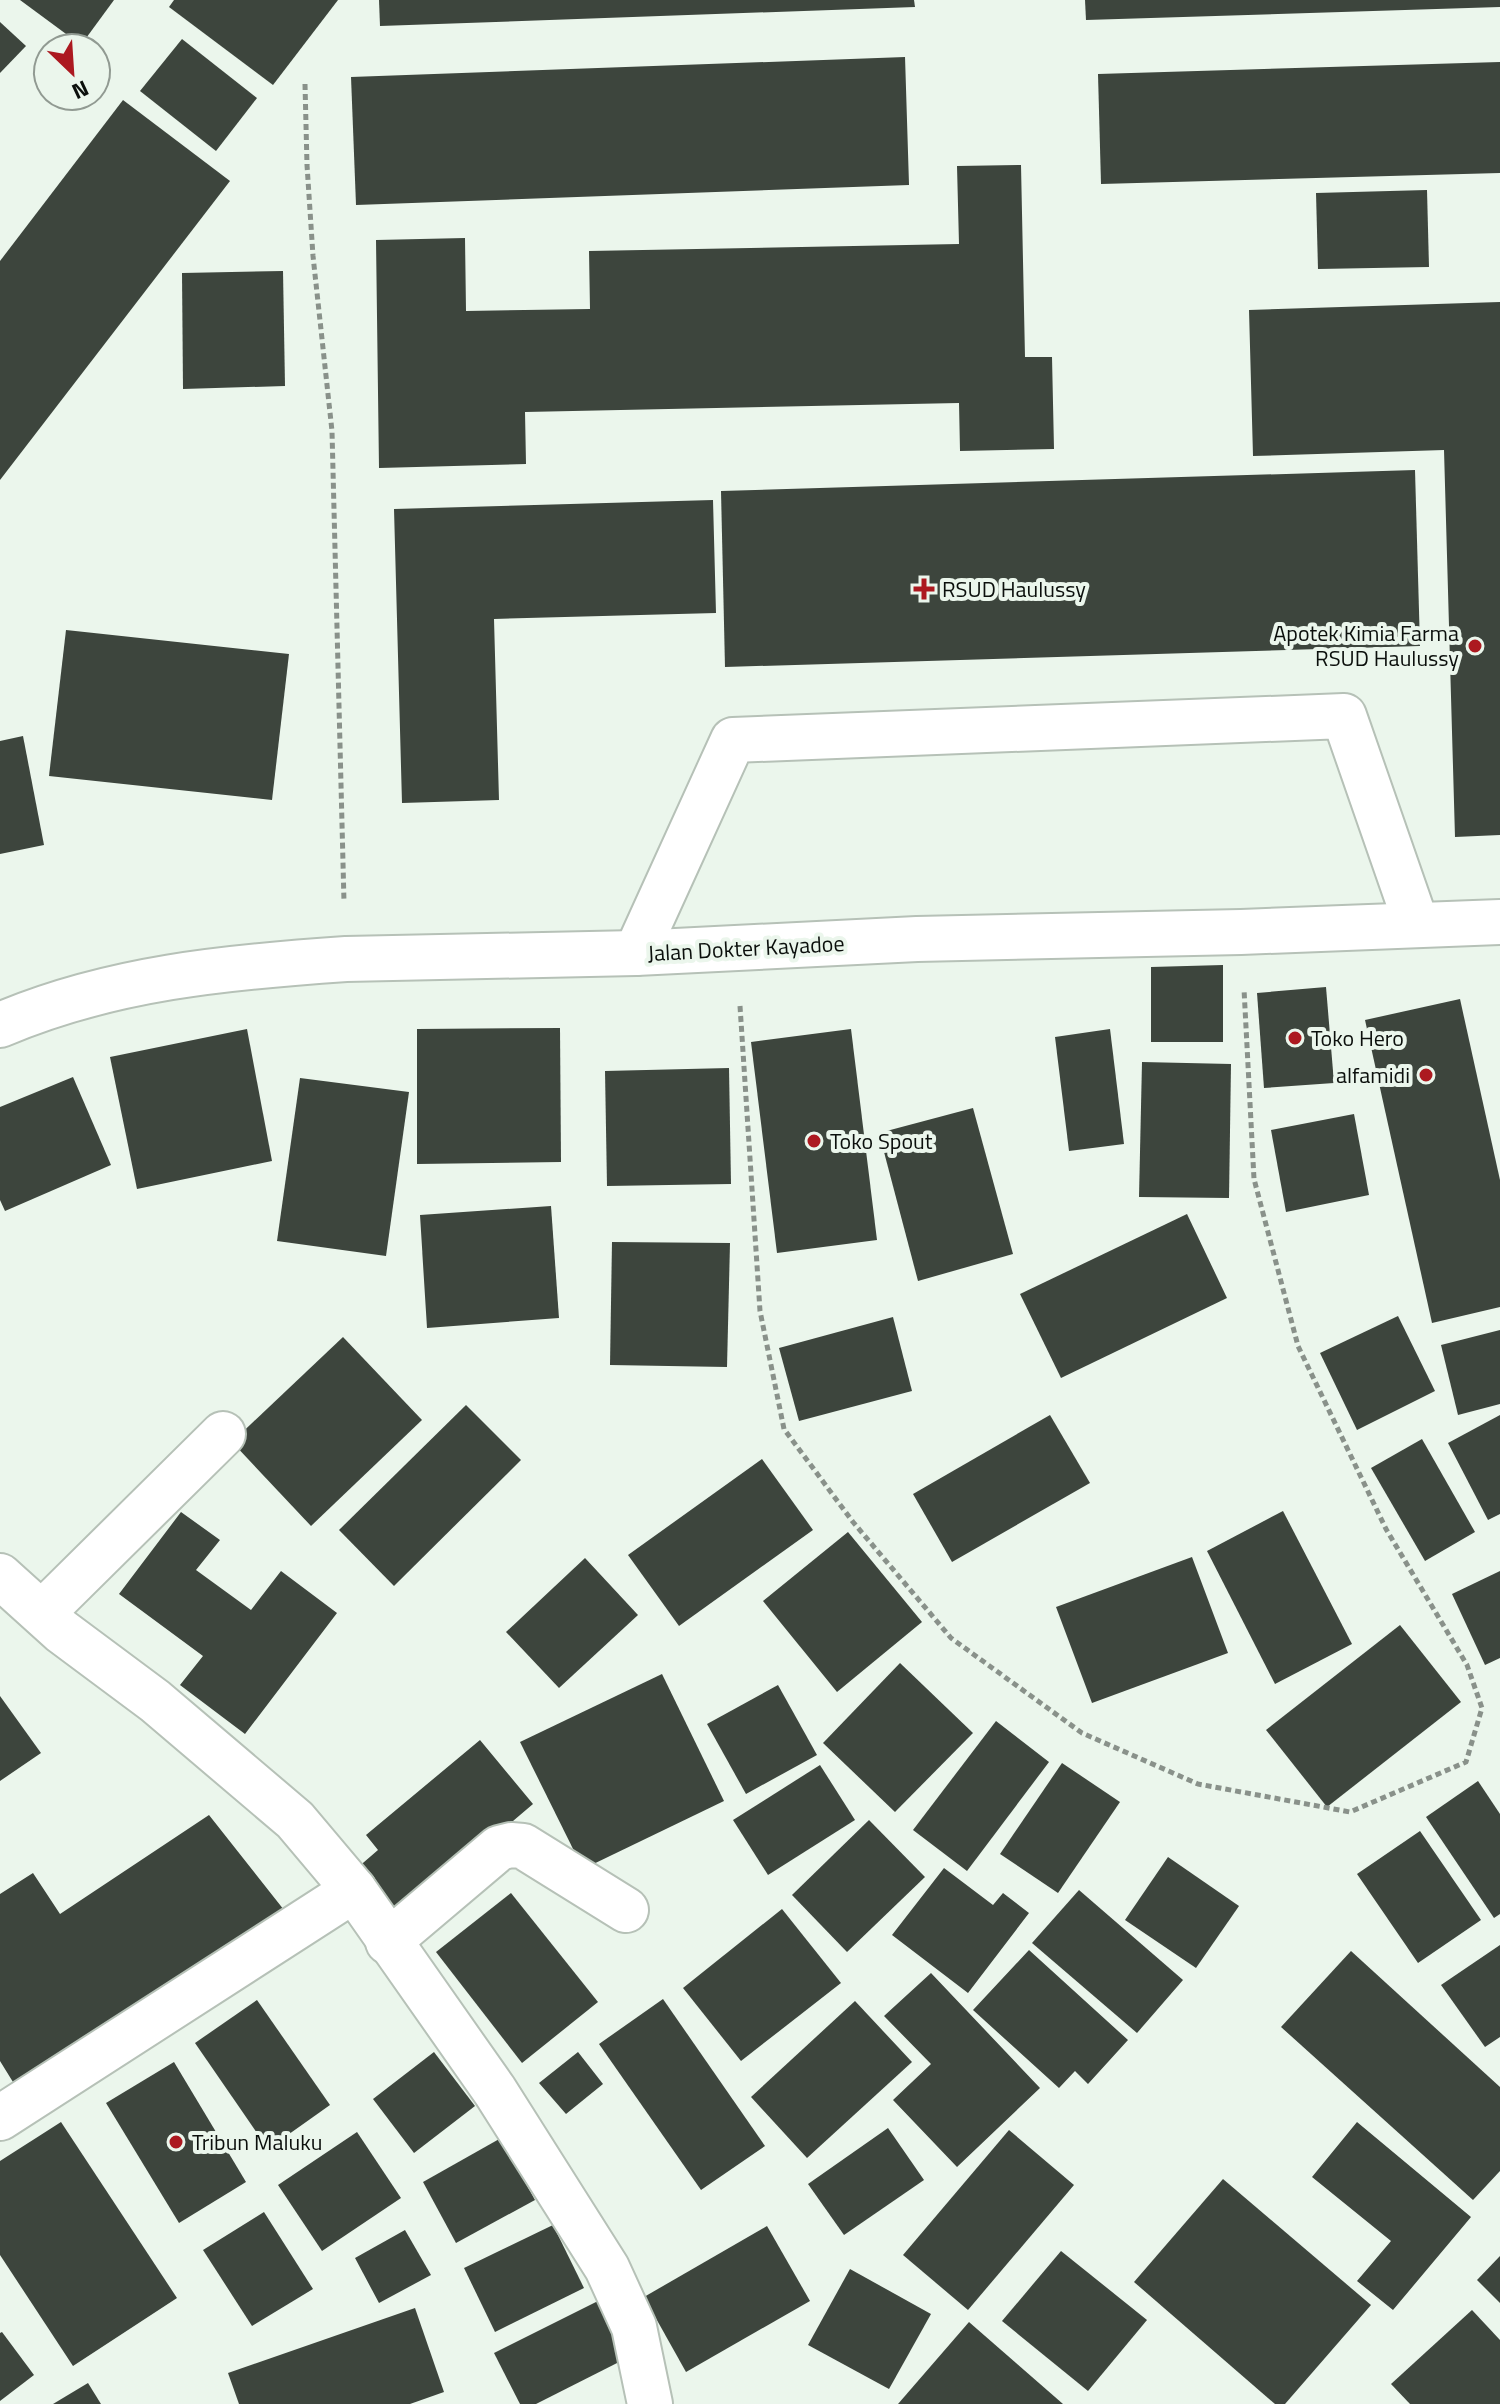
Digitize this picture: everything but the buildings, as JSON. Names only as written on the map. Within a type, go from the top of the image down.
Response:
[{"type":"street","points":[[636,953],[733,740],[1234,720],[1344,716],[1416,923]]},
{"type":"street","name":"Jalan Dokter Kayadoe","points":[[0,1025],[62,1002],[151,979],[207,970],[346,959],[737,950],[917,939],[1241,932],[1500,922]]},
{"type":"street","points":[[42,1613],[223,1434]]},
{"type":"street","points":[[0,1576],[61,1631],[155,1701],[295,1820],[354,1890],[495,2091],[607,2268],[634,2327],[650,2404]]},
{"type":"street","points":[[388,1942],[499,1848],[511,1845],[523,1846],[626,1910]]},
{"type":"street","points":[[0,2118],[354,1890]]},
{"type":"path","points":[[305,84],[312,241],[332,431],[346,959]]},
{"type":"path","points":[[737,950],[760,1311],[784,1429],[853,1522],[951,1638],[1082,1733],[1198,1784],[1350,1812],[1466,1762],[1482,1708],[1467,1665],[1386,1529],[1298,1346],[1254,1179],[1241,932]]},
{"type":"place","name":"RSUD Haulussy","points":[[924,589]]},
{"type":"place","name":"Apotek Kimia Farma RSUD Haulussy","points":[[1475,646]]},
{"type":"place","name":"Toko Hero","points":[[1295,1038]]},
{"type":"place","name":"alfamidi","points":[[1426,1075]]},
{"type":"place","name":"Toko Spout","points":[[814,1141]]},
{"type":"place","name":"Tribun Maluku","points":[[176,2142]]}]
